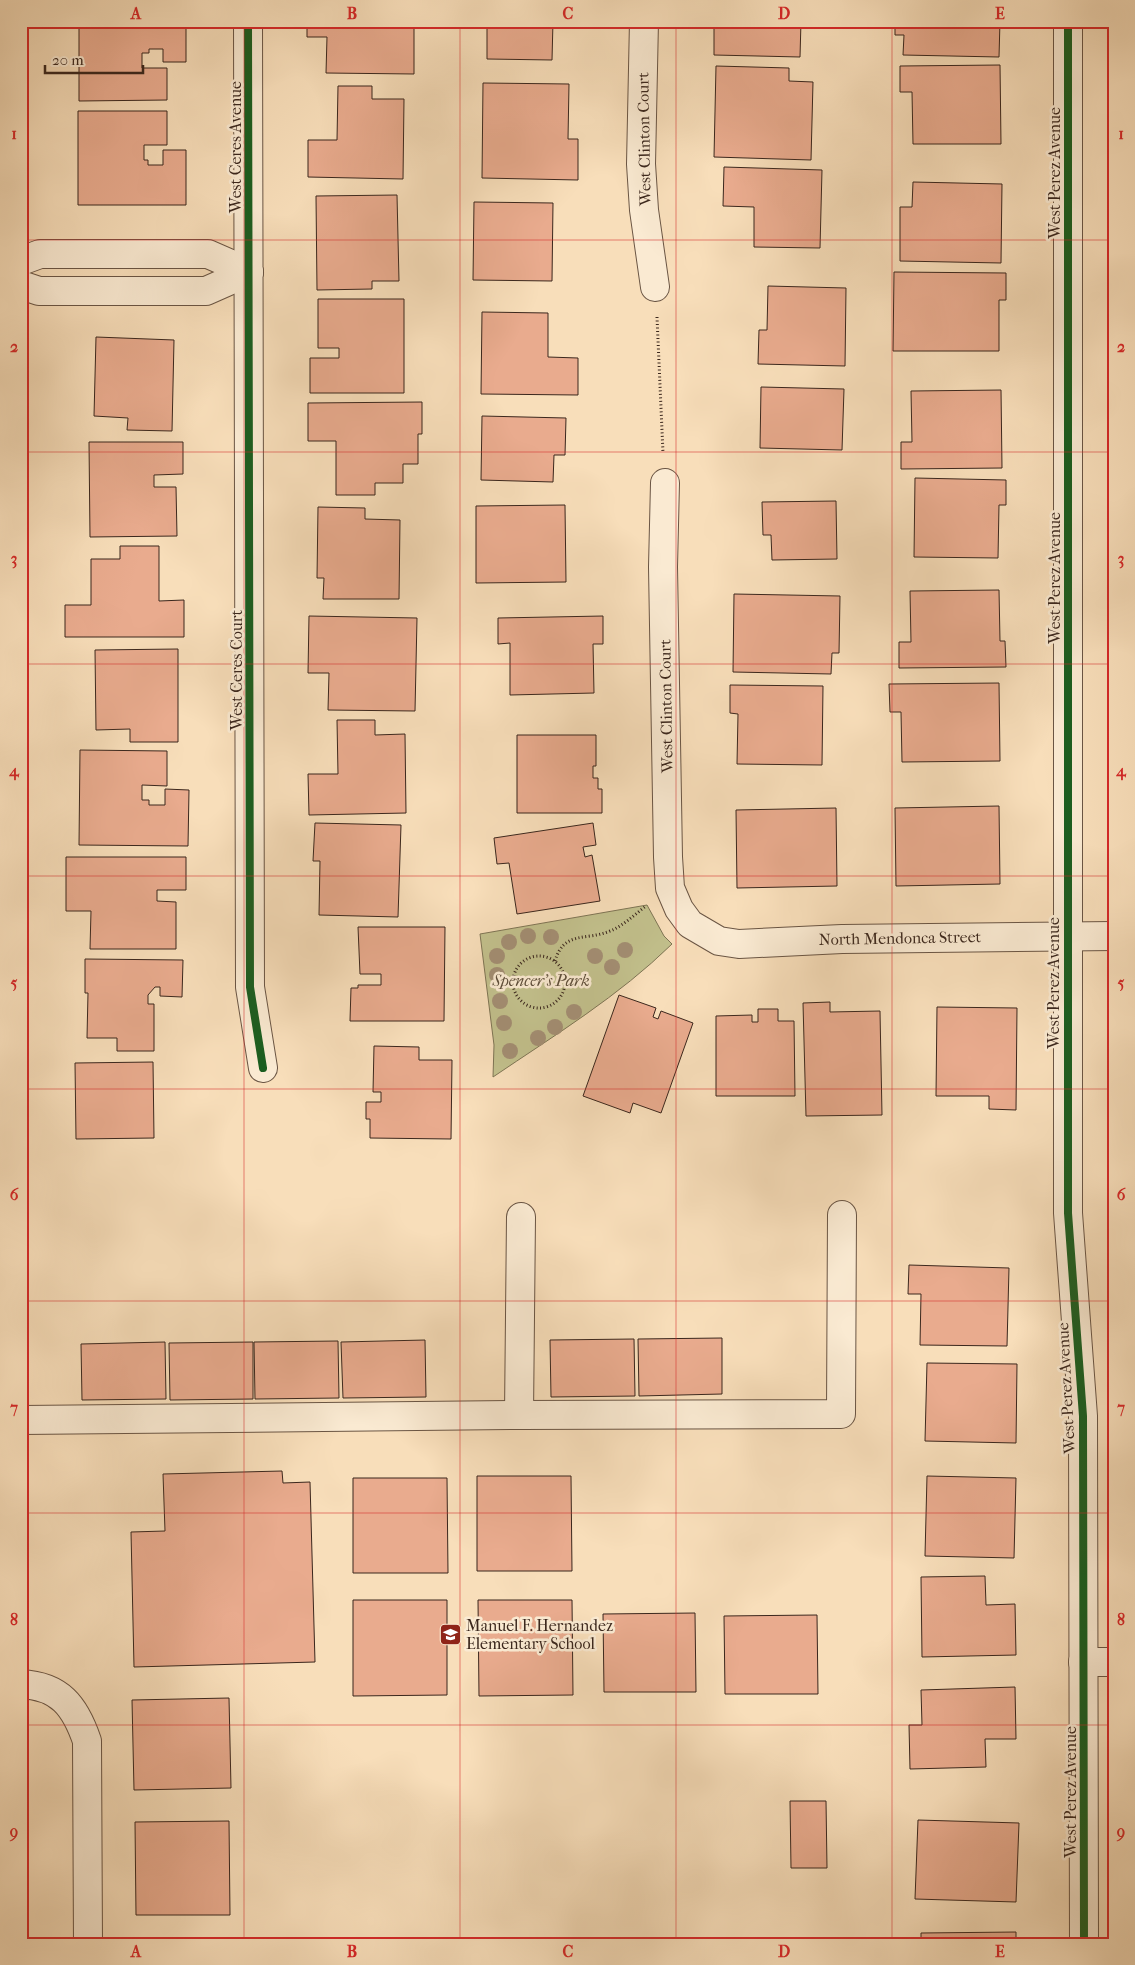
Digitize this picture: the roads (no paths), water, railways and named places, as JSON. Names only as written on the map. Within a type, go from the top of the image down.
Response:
[{"type":"street","name":"West Ceres Avenue","points":[[248,21],[249,272]]},
{"type":"street","name":"West Clinton Court","points":[[644,21],[641,164],[644,210],[656,287]]},
{"type":"street","name":"West Perez Avenue","points":[[1068,21],[1068,1234],[1082,1392],[1083,1424],[1084,1944]]},
{"type":"street","points":[[21,261],[40,254],[208,254],[249,272]]},
{"type":"street","points":[[21,285],[39,291],[206,291],[249,272]]},
{"type":"street","name":"West Ceres Court","points":[[249,272],[250,987],[263,1068]]},
{"type":"street","name":"West Clinton Court","points":[[665,483],[663,567],[670,888],[679,909],[690,924]]},
{"type":"street","name":"North Mendonca Street","points":[[690,924],[719,941],[739,944],[833,939],[1114,936]]},
{"type":"street","points":[[21,1420],[841,1414],[842,1215]]},
{"type":"street","points":[[520,1217],[520,1415]]},
{"type":"street","points":[[1083,1662],[1114,1662]]},
{"type":"street","points":[[21,1684],[38,1685],[62,1698],[79,1718],[86,1740],[88,1944]]},
{"type":"place","name":"Manuel F. Hernandez Elementary School","points":[[450,1634]]},
{"type":"park label","name":"Spencer's Park","points":[[541,980]]}]
